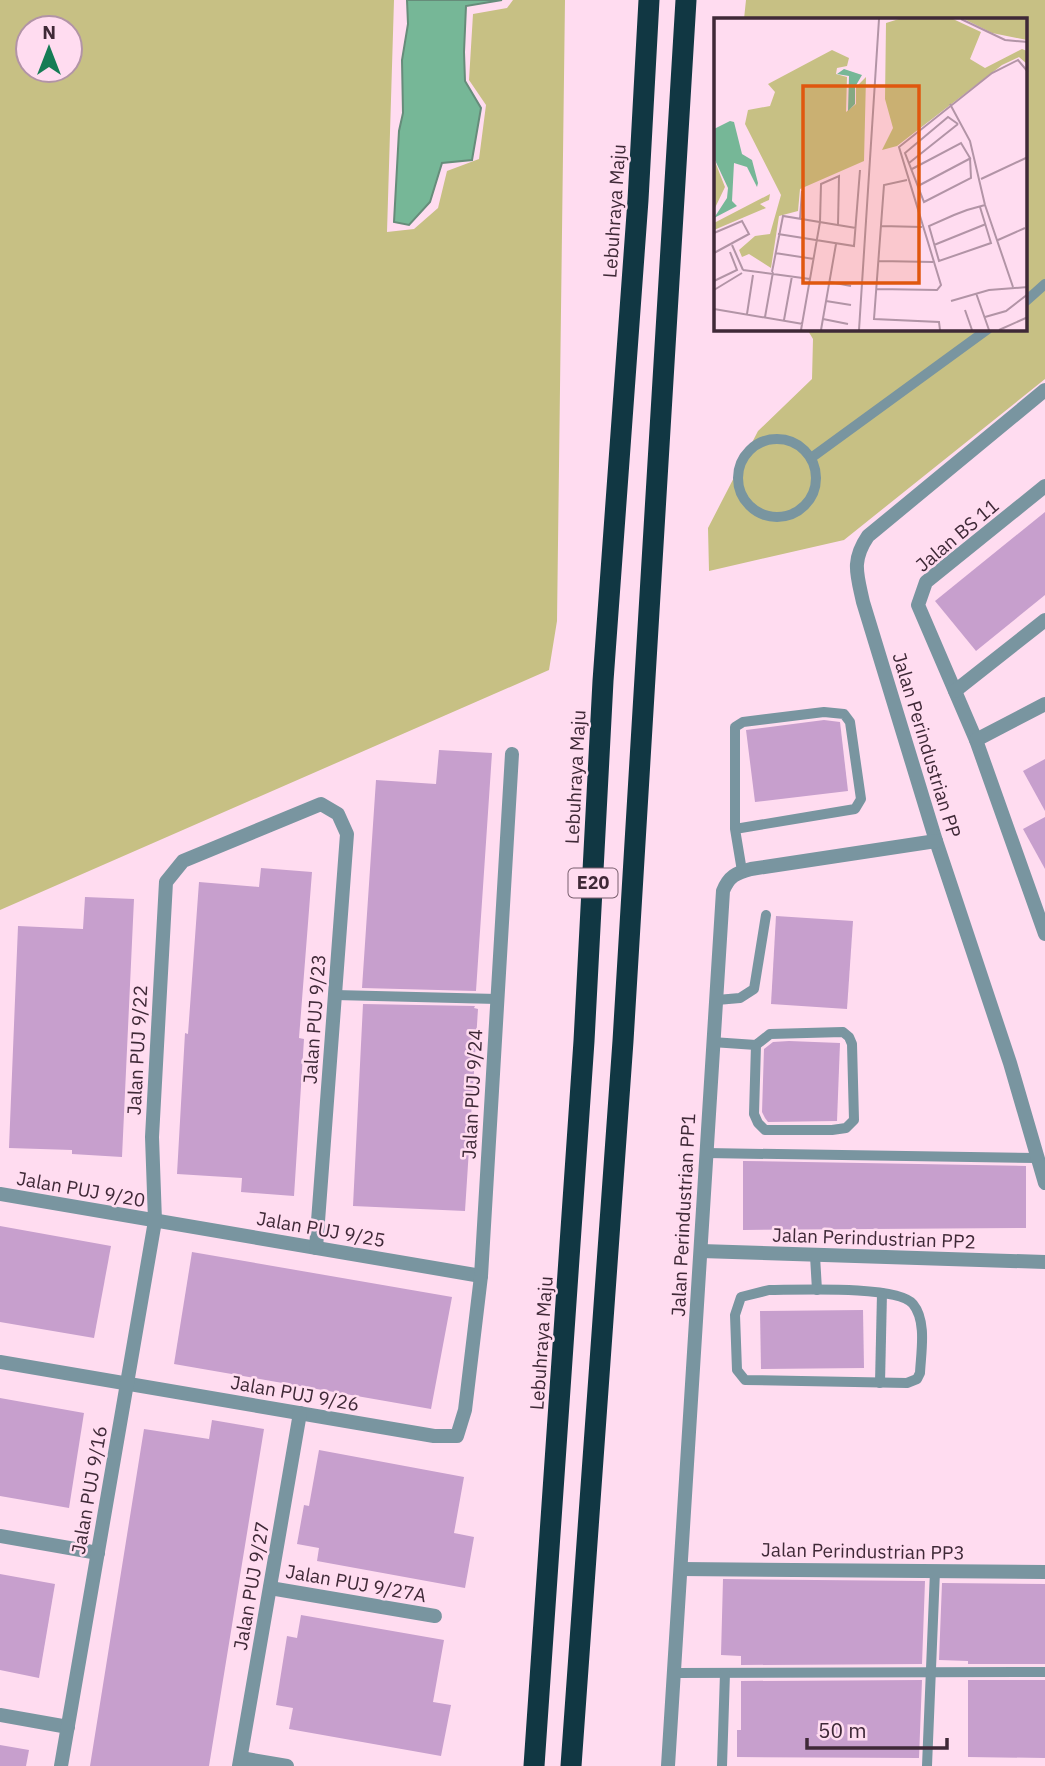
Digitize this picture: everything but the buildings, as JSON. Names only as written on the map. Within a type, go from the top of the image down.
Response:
[{"type":"highway","name":"Lebuhraya Maju","points":[[534,1766],[584,1041],[603,681],[638,200],[649,0]]},
{"type":"highway","name":"E20","points":[[572,1766],[623,1041],[686,0]]},
{"type":"street","name":"Jalan Perindustrian PP","points":[[1045,390],[868,536],[858,551],[857,574],[936,841],[1010,1063],[1045,1183]]},
{"type":"street","name":"Jalan BS 11","points":[[1045,486],[926,582],[918,605],[976,740],[1045,934]]},
{"type":"street","points":[[955,691],[1045,620]]},
{"type":"street","points":[[976,740],[1045,704]]},
{"type":"street","name":"Jalan PUJ 9/24","points":[[457,1436],[464,1410],[481,1276],[512,754]]},
{"type":"street","name":"Jalan PUJ 9/22","points":[[155,1221],[152,1137],[166,882],[183,861],[321,804]]},
{"type":"street","name":"Jalan PUJ 9/23","points":[[316,1248],[347,834],[338,814],[321,804]]},
{"type":"street","points":[[742,871],[936,841]]},
{"type":"street","name":"Jalan Perindustrian PP1","points":[[668,1766],[723,891],[727,880],[742,871]]},
{"type":"street","points":[[1031,894],[1045,887]]},
{"type":"street","name":"Jalan PUJ 9/20","points":[[0,1194],[155,1221]]},
{"type":"street","name":"Jalan PUJ 9/25","points":[[155,1221],[481,1276]]},
{"type":"street","name":"Jalan PUJ 9/16","points":[[61,1766],[155,1221]]},
{"type":"street","name":"Jalan Perindustrian PP2","points":[[701,1251],[1045,1262]]},
{"type":"street","name":"Jalan PUJ 9/26","points":[[0,1362],[434,1436],[457,1436]]},
{"type":"street","name":"Jalan PUJ 9/27","points":[[240,1762],[300,1413]]},
{"type":"street","points":[[0,1536],[98,1553]]},
{"type":"street","name":"Jalan Perindustrian PP3","points":[[681,1569],[1045,1572]]},
{"type":"street","name":"Jalan PUJ 9/27A","points":[[270,1588],[436,1616]]},
{"type":"street","points":[[0,1715],[68,1727]]},
{"type":"street","points":[[240,1762],[287,1766]]},
{"type":"lane","points":[[1028,299],[1045,284]]},
{"type":"lane","points":[[811,457],[985,331]]},
{"type":"lane","points":[[785,439],[800,446],[811,457],[816,473],[814,489],[806,503],[793,513],[777,516],[761,513],[748,504],[740,490],[738,474],[743,458],[754,446],[768,440],[785,439]]},
{"type":"lane","points":[[735,829],[855,809],[861,799],[850,722],[844,713],[824,712],[743,722],[735,727],[735,829],[742,871]]},
{"type":"lane","points":[[717,1000],[740,998],[754,989],[765,915]]},
{"type":"lane","points":[[335,995],[497,999]]},
{"type":"lane","points":[[712,1042],[756,1045],[770,1034],[843,1032],[852,1044],[854,1120],[846,1128],[832,1130],[765,1130],[754,1114],[756,1045]]},
{"type":"lane","points":[[706,1153],[1036,1158]]},
{"type":"lane","points":[[815,1256],[817,1290]]},
{"type":"lane","points":[[769,1290],[817,1290],[883,1293],[903,1297],[913,1303],[921,1320],[920,1373],[917,1379],[907,1383],[745,1380],[737,1370],[735,1315],[741,1297],[769,1290]]},
{"type":"lane","points":[[880,1383],[883,1293]]},
{"type":"lane","points":[[927,1766],[935,1572]]},
{"type":"lane","points":[[674,1673],[1045,1672]]},
{"type":"lane","points":[[722,1766],[725,1673]]},
{"type":"shaded area","points":[[0,0],[394,0],[387,232],[414,229],[438,208],[447,171],[479,159],[486,105],[469,80],[473,14],[507,8],[513,0],[565,0],[557,621],[549,670],[0,910]]},
{"type":"shaded area","points":[[407,0],[502,0],[466,6],[465,81],[481,108],[472,160],[442,163],[430,202],[409,225],[394,222],[399,131],[403,113],[402,60],[408,24]]},
{"type":"shaded area","points":[[746,0],[1045,0],[1045,379],[844,540],[709,571],[708,528],[758,431],[812,379],[813,339],[808,331],[1028,331],[1028,18],[744,18]]}]
